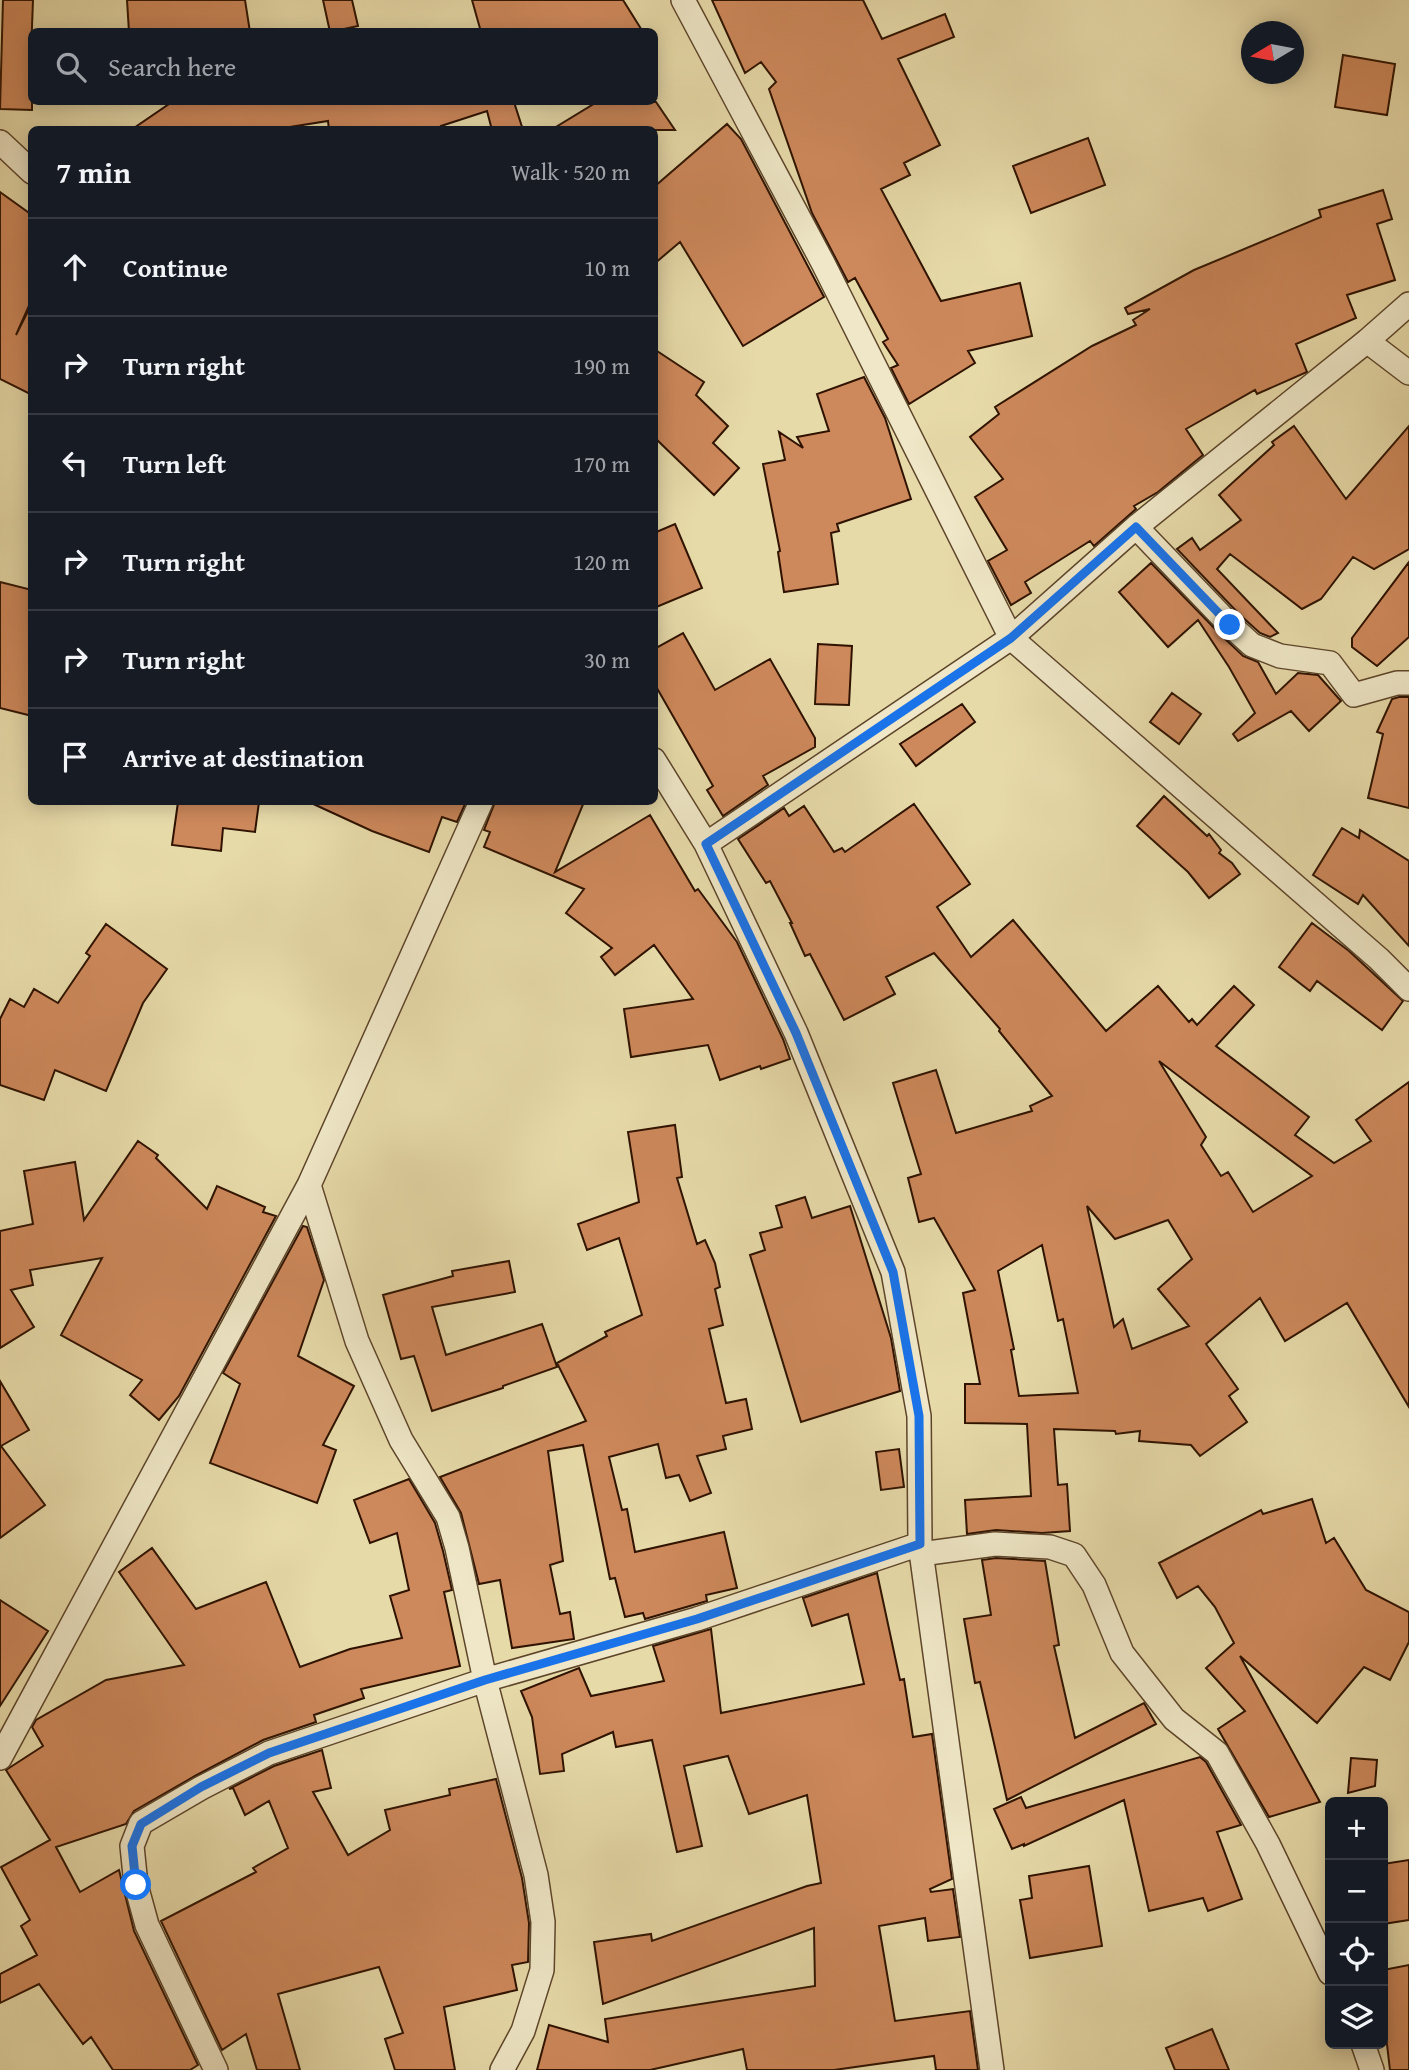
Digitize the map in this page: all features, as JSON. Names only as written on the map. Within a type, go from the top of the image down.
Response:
[{"type":"street","points":[[683,0],[822,263],[1011,638],[1379,958],[1409,989]]},
{"type":"street","points":[[0,142],[28,168]]},
{"type":"street","points":[[706,844],[1011,638],[1136,527],[1409,304]]},
{"type":"street","points":[[1367,341],[1409,373]]},
{"type":"street","points":[[1136,527],[1252,645],[1280,656],[1330,663],[1354,695],[1397,683],[1409,683]]},
{"type":"street","points":[[658,766],[706,844],[796,1033],[893,1272],[919,1416],[920,1549],[992,2070]]},
{"type":"street","points":[[0,1758],[309,1185],[480,805]]},
{"type":"street","points":[[309,1185],[357,1341],[401,1440],[448,1517],[485,1680],[536,1875],[543,1922],[542,1970],[523,2031],[502,2070]]},
{"type":"street","points":[[216,2070],[147,1925],[136,1885],[132,1846],[141,1824],[201,1787],[269,1753],[485,1680],[697,1619],[920,1549],[995,1544],[1050,1547],[1074,1555],[1094,1585],[1122,1653],[1174,1718],[1217,1753],[1268,1844],[1325,1963]]},
{"type":"street","points":[[1365,2049],[1372,2070]]},
{"type":"building","points":[[3,0],[33,0],[32,28],[28,28],[28,105],[32,105],[32,110],[0,109]]},
{"type":"building","points":[[127,0],[245,0],[249,28],[129,28]]},
{"type":"building","points":[[323,0],[352,0],[358,26],[329,28]]},
{"type":"building","points":[[472,0],[623,0],[640,28],[480,28]]},
{"type":"building","points":[[712,0],[863,0],[882,39],[945,14],[954,37],[898,59],[940,145],[904,163],[910,175],[881,189],[941,301],[1020,283],[1032,336],[968,351],[975,363],[909,404],[891,368],[898,365],[883,342],[888,339],[855,278],[848,282],[812,213],[769,89],[776,82],[761,62],[745,73]]},
{"type":"building","points":[[1343,55],[1395,64],[1387,115],[1335,107]]},
{"type":"building","points":[[168,105],[515,105],[522,126],[491,126],[487,111],[441,126],[329,126],[328,121],[296,126],[137,126]]},
{"type":"building","points":[[592,105],[658,105],[675,130],[658,130],[658,126],[558,126]]},
{"type":"building","points":[[727,124],[741,139],[824,297],[743,346],[680,242],[658,261],[658,184]]},
{"type":"building","points":[[1088,138],[1105,185],[1031,213],[1013,166]]},
{"type":"building","points":[[1383,190],[1392,219],[1377,224],[1395,280],[1347,295],[1356,318],[1296,344],[1307,372],[1257,394],[1255,390],[1186,429],[1203,455],[1158,492],[1134,506],[1136,509],[1094,546],[1090,541],[1025,582],[1031,593],[1011,605],[988,561],[1007,550],[975,497],[1003,479],[970,437],[999,414],[995,407],[1092,346],[1136,325],[1133,320],[1150,309],[1128,314],[1125,308],[1194,270],[1321,217],[1319,210]]},
{"type":"building","points":[[0,192],[28,212],[28,308],[16,335],[28,311],[28,393],[0,379]]},
{"type":"building","points":[[658,352],[704,382],[696,395],[728,426],[713,443],[739,468],[714,495],[658,441]]},
{"type":"building","points":[[864,377],[885,418],[911,499],[837,524],[839,531],[831,533],[838,584],[784,592],[780,551],[763,464],[785,460],[779,432],[803,448],[797,437],[829,431],[817,394]]},
{"type":"building","points":[[1294,426],[1346,499],[1409,426],[1409,549],[1374,569],[1353,557],[1321,599],[1302,609],[1230,554],[1217,569],[1278,633],[1270,637],[1260,633],[1240,615],[1177,549],[1192,538],[1200,550],[1241,520],[1219,495],[1274,445],[1272,442]]},
{"type":"building","points":[[675,524],[702,588],[658,606],[658,531]]},
{"type":"building","points":[[1409,562],[1409,637],[1377,666],[1352,647],[1352,638]]},
{"type":"building","points":[[1151,563],[1243,656],[1258,662],[1276,694],[1298,673],[1318,675],[1341,701],[1309,731],[1291,711],[1238,741],[1233,734],[1255,713],[1198,620],[1168,647],[1119,592]]},
{"type":"building","points":[[0,582],[28,589],[28,715],[0,708]]},
{"type":"building","points":[[683,633],[715,690],[770,659],[815,738],[815,747],[763,776],[768,785],[723,816],[707,790],[713,786],[658,690],[658,647]]},
{"type":"building","points":[[818,644],[852,646],[849,705],[815,704]]},
{"type":"building","points":[[1172,693],[1201,714],[1179,744],[1150,722]]},
{"type":"building","points":[[1409,697],[1409,808],[1368,798],[1383,734],[1377,732],[1392,699]]},
{"type":"building","points":[[962,704],[975,722],[916,766],[900,744]]},
{"type":"building","points":[[1164,796],[1207,836],[1209,834],[1221,850],[1219,853],[1232,863],[1240,874],[1209,898],[1188,872],[1137,826]]},
{"type":"building","points":[[914,804],[970,884],[937,907],[971,957],[1013,920],[1106,1031],[1158,986],[1189,1022],[1192,1019],[1197,1025],[1234,986],[1254,1005],[1216,1046],[1309,1117],[1295,1135],[1334,1163],[1371,1141],[1356,1120],[1409,1082],[1409,1407],[1347,1303],[1285,1341],[1260,1298],[1206,1344],[1238,1389],[1229,1396],[1247,1422],[1200,1456],[1191,1445],[1139,1441],[1140,1431],[1116,1434],[1115,1431],[1054,1429],[1058,1485],[1067,1484],[1070,1531],[1042,1533],[996,1530],[967,1534],[965,1500],[1031,1496],[1027,1424],[965,1423],[965,1384],[980,1384],[963,1293],[975,1290],[934,1218],[919,1222],[908,1178],[921,1174],[893,1083],[936,1070],[956,1133],[1032,1111],[1030,1106],[1052,1096],[1000,1029],[934,953],[886,977],[895,994],[844,1020],[810,954],[805,956],[792,923],[770,881],[766,883],[738,839],[784,808],[789,816],[804,806],[834,852],[842,848],[845,852]],"holes":[[[1159,1061],[1214,1103],[1312,1176],[1253,1212],[1228,1172],[1221,1176],[1201,1145],[1206,1137]],[[1087,1206],[1115,1239],[1168,1220],[1192,1259],[1158,1289],[1189,1326],[1132,1349],[1123,1319],[1114,1327]],[[1042,1245],[1058,1321],[1063,1319],[1078,1393],[1019,1396],[1011,1350],[1014,1349],[998,1271]]]},
{"type":"building","points":[[178,805],[259,805],[255,832],[223,828],[221,851],[172,845]]},
{"type":"building","points":[[316,805],[465,805],[457,822],[442,817],[429,852],[372,831]]},
{"type":"building","points":[[494,805],[583,805],[555,872],[650,815],[695,891],[698,889],[737,942],[790,1059],[720,1080],[708,1045],[631,1057],[624,1009],[693,999],[654,945],[615,975],[601,957],[612,948],[566,913],[584,889],[484,847],[490,832],[484,830]]},
{"type":"building","points":[[1342,828],[1359,838],[1360,830],[1409,861],[1409,946],[1363,895],[1358,904],[1313,875]]},
{"type":"building","points":[[1312,923],[1349,951],[1403,1001],[1382,1030],[1317,981],[1310,991],[1279,967]]},
{"type":"building","points":[[106,924],[167,969],[143,1003],[106,1091],[55,1070],[44,1100],[0,1085],[0,1019],[10,999],[24,1007],[34,989],[58,1003],[90,956],[86,953]]},
{"type":"building","points":[[675,1125],[682,1177],[677,1178],[697,1244],[705,1240],[715,1263],[720,1287],[715,1289],[723,1325],[709,1329],[726,1403],[746,1399],[752,1429],[723,1436],[726,1449],[697,1456],[711,1493],[690,1501],[679,1475],[666,1478],[658,1444],[609,1457],[622,1510],[627,1509],[635,1552],[724,1532],[737,1588],[706,1595],[707,1601],[645,1619],[643,1613],[625,1617],[615,1578],[610,1579],[583,1445],[548,1451],[563,1561],[550,1565],[560,1614],[570,1612],[574,1639],[512,1648],[500,1580],[479,1584],[461,1513],[440,1477],[586,1421],[557,1363],[607,1336],[605,1332],[642,1315],[619,1238],[587,1250],[578,1224],[639,1202],[628,1132]]},
{"type":"building","points":[[138,1141],[158,1155],[156,1158],[207,1209],[217,1186],[265,1207],[263,1212],[276,1216],[179,1396],[159,1420],[130,1395],[142,1380],[61,1335],[102,1258],[30,1270],[33,1285],[11,1290],[34,1327],[0,1348],[0,1231],[33,1224],[24,1171],[75,1162],[84,1220]]},
{"type":"building","points":[[805,1197],[812,1218],[850,1206],[891,1338],[900,1391],[801,1422],[750,1255],[765,1250],[760,1233],[782,1227],[776,1206]]},
{"type":"building","points":[[303,1226],[307,1227],[324,1280],[298,1356],[354,1386],[323,1445],[336,1450],[317,1503],[210,1463],[240,1384],[223,1373]]},
{"type":"building","points":[[509,1261],[515,1292],[432,1307],[446,1355],[542,1324],[557,1367],[432,1411],[414,1356],[401,1359],[383,1295],[453,1276],[452,1271]]},
{"type":"building","points":[[0,1381],[29,1430],[1,1446],[45,1505],[0,1538]]},
{"type":"building","points":[[899,1449],[904,1487],[881,1490],[876,1452]]},
{"type":"building","points":[[409,1479],[435,1523],[443,1551],[452,1590],[444,1592],[460,1666],[361,1689],[364,1698],[314,1715],[316,1722],[263,1740],[195,1776],[134,1811],[126,1824],[56,1847],[80,1892],[119,1870],[134,1931],[198,2065],[190,2070],[113,2070],[91,2037],[83,2044],[39,1984],[0,2003],[0,1974],[37,1955],[21,1926],[30,1920],[1,1867],[50,1840],[6,1770],[43,1746],[32,1727],[36,1720],[106,1680],[184,1665],[119,1572],[152,1548],[196,1609],[266,1582],[300,1667],[350,1649],[402,1638],[390,1596],[409,1590],[397,1533],[370,1543],[354,1500]]},
{"type":"building","points":[[1312,1499],[1326,1543],[1334,1538],[1366,1590],[1409,1612],[1409,1642],[1390,1680],[1364,1667],[1317,1723],[1240,1656],[1320,1802],[1269,1817],[1218,1729],[1245,1711],[1206,1668],[1234,1643],[1215,1607],[1198,1586],[1177,1598],[1159,1563],[1261,1510],[1263,1514]]},
{"type":"building","points":[[996,1558],[1045,1561],[1059,1645],[1054,1646],[1075,1738],[1144,1703],[1156,1724],[1007,1800],[980,1682],[975,1683],[964,1619],[991,1615],[982,1560]]},
{"type":"building","points":[[877,1573],[900,1680],[904,1679],[913,1737],[932,1734],[952,1879],[930,1889],[931,1892],[953,1889],[960,1937],[928,1941],[925,1918],[879,1926],[895,2021],[970,2011],[978,2070],[936,2070],[934,2056],[834,2070],[747,2070],[743,2049],[650,2070],[537,2070],[549,2025],[608,2042],[605,2019],[815,1986],[814,1928],[603,2004],[594,1942],[651,1934],[652,1941],[821,1883],[807,1795],[749,1814],[728,1756],[684,1766],[702,1846],[677,1852],[652,1740],[616,1747],[613,1732],[562,1754],[564,1771],[540,1774],[532,1717],[521,1691],[579,1668],[591,1696],[664,1681],[653,1646],[711,1629],[721,1713],[864,1684],[848,1614],[812,1626],[803,1598]]},
{"type":"building","points":[[0,1600],[48,1631],[0,1706]]},
{"type":"building","points":[[322,1750],[331,1788],[313,1792],[348,1855],[390,1830],[385,1810],[450,1795],[449,1789],[496,1779],[522,1878],[529,1923],[528,1962],[512,1965],[517,1990],[444,2007],[455,2070],[395,2070],[385,2039],[403,2033],[379,1967],[278,1994],[300,2070],[257,2070],[246,2034],[222,2050],[161,1921],[256,1872],[253,1868],[288,1848],[269,1801],[245,1815],[233,1788],[229,1789],[274,1766]]},
{"type":"building","points":[[1200,1757],[1206,1762],[1241,1825],[1217,1832],[1242,1899],[1208,1911],[1203,1898],[1149,1911],[1124,1800],[1012,1849],[994,1809],[1021,1797],[1026,1808]]},
{"type":"building","points":[[1351,1758],[1377,1760],[1375,1786],[1348,1793]]},
{"type":"building","points":[[1409,1860],[1409,1920],[1388,1923],[1388,1863]]},
{"type":"building","points":[[1089,1866],[1102,1946],[1030,1958],[1020,1900],[1032,1898],[1029,1876]]},
{"type":"building","points":[[1409,1965],[1409,2070],[1390,2070],[1388,1969]]},
{"type":"building","points":[[1212,2029],[1229,2070],[1175,2070],[1166,2048]]},
{"type":"route","points":[[136,1885],[132,1846],[141,1824],[201,1787],[269,1753],[485,1680],[697,1619],[920,1544],[919,1416],[893,1272],[796,1033],[706,844],[1011,638],[1136,527],[1230,625]]}]
